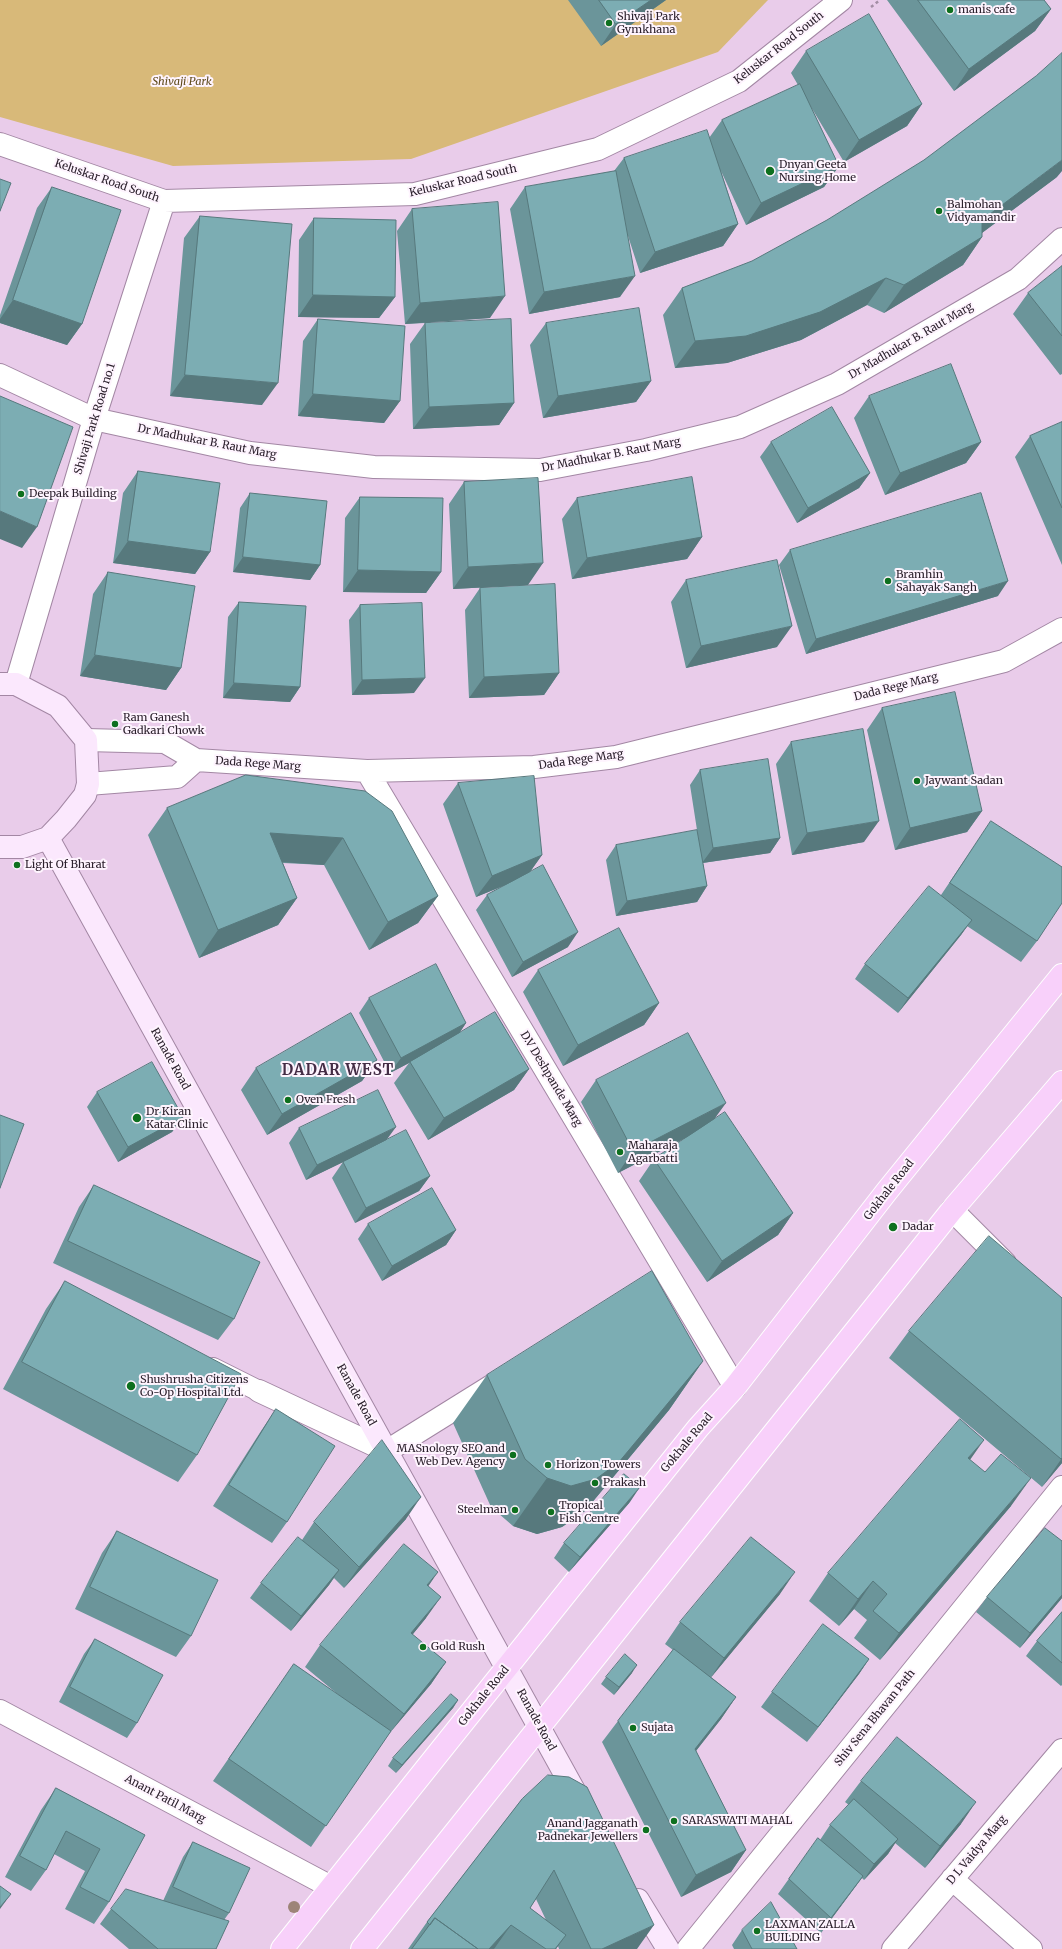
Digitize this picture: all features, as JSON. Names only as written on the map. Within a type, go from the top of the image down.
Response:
[{"type":"main road","name":"Gokhale Road","points":[[282,1949],[698,1428],[735,1387],[892,1185],[1062,975]]},
{"type":"main road","points":[[362,1949],[952,1210],[1062,1082]]},
{"type":"street","name":"Keluskar Road South","points":[[0,144],[164,201],[415,194],[598,148],[740,81],[841,0]]},
{"type":"street","name":"Shivaji Park Road no.1","points":[[8,684],[164,201]]},
{"type":"street","name":"Dr Madhukar B. Raut Marg","points":[[0,375],[94,419],[250,453],[374,467],[540,470],[646,450],[740,427],[837,384],[1018,279],[1062,239]]},
{"type":"street","name":"Dada Rege Marg","points":[[196,760],[367,771],[534,767],[616,757],[1004,661],[1062,630]]},
{"type":"street","points":[[0,847],[22,847],[48,838],[66,820],[85,796],[88,784],[86,740],[58,706],[8,684]]},
{"type":"street","points":[[86,740],[165,742],[196,760],[177,777],[88,784]]},
{"type":"street","name":"D.V Deshpande Marg","points":[[367,771],[735,1387]]},
{"type":"street","name":"Ranade Road","points":[[48,838],[590,1821]]},
{"type":"street","points":[[952,1210],[1018,1276]]},
{"type":"street","points":[[648,1288],[668,1275]]},
{"type":"street","points":[[258,1391],[387,1451],[508,1376]]},
{"type":"street","name":"Shiv Sena Bhavan Path","points":[[688,1949],[1062,1487]]},
{"type":"street","name":"Anant Patil Marg","points":[[0,1711],[331,1887]]},
{"type":"street","name":"D L Vaidya Marg","points":[[893,1949],[1062,1750]]},
{"type":"street","points":[[952,1879],[1031,1949]]},
{"type":"street","points":[[626,1881],[668,1949]]},
{"type":"lane","points":[[197,1359],[258,1391]]},
{"type":"green space","name":"Shivaji Park","points":[[0,0],[768,0],[718,52],[411,159],[173,166],[0,117]]},
{"type":"building","points":[[599,0],[651,0],[616,24]]},
{"type":"building","points":[[918,0],[1044,0],[1051,9],[969,69]]},
{"type":"building","points":[[869,14],[922,104],[859,140],[806,51]]},
{"type":"building","name":"Balmohan Vidyamandir","points":[[1062,53],[1062,160],[982,220],[982,237],[904,285],[886,278],[820,312],[746,336],[695,341],[682,288],[752,261],[827,220],[924,160],[1036,76]]},
{"type":"building","points":[[800,84],[839,166],[761,203],[722,120]]},
{"type":"building","points":[[707,130],[738,224],[655,252],[624,158]]},
{"type":"building","points":[[616,171],[635,276],[544,292],[525,187]]},
{"type":"building","points":[[0,179],[11,183],[0,211]]},
{"type":"building","points":[[52,187],[121,210],[82,324],[13,300]]},
{"type":"building","points":[[498,202],[505,296],[420,303],[412,209]]},
{"type":"building","points":[[200,216],[292,224],[278,383],[185,375]]},
{"type":"building","points":[[314,218],[396,220],[395,297],[313,295]]},
{"type":"building","points":[[1062,266],[1062,336],[1028,293]]},
{"type":"building","points":[[639,308],[651,381],[558,396],[546,323]]},
{"type":"building","points":[[318,319],[405,326],[400,401],[313,394]]},
{"type":"building","points":[[511,319],[514,403],[429,407],[425,323]]},
{"type":"building","points":[[951,364],[981,442],[900,473],[869,396]]},
{"type":"building","name":"Deepak Building","points":[[0,396],[73,427],[37,527],[0,511]]},
{"type":"building","points":[[832,407],[870,473],[808,508],[771,442]]},
{"type":"building","points":[[1062,422],[1062,508],[1030,436]]},
{"type":"building","points":[[138,471],[220,483],[210,552],[128,541]]},
{"type":"building","points":[[692,477],[702,537],[587,558],[577,498]]},
{"type":"building","points":[[538,478],[543,563],[468,567],[464,482]]},
{"type":"building","points":[[250,493],[327,501],[320,565],[243,557]]},
{"type":"building","name":"Bramhin Sahayak Sangh","points":[[981,493],[1008,581],[816,639],[790,550]]},
{"type":"building","points":[[360,497],[443,498],[441,572],[358,570]]},
{"type":"building","points":[[777,560],[792,626],[701,646],[686,580]]},
{"type":"building","points":[[108,572],[195,586],[181,668],[95,655]]},
{"type":"building","points":[[555,584],[559,673],[484,677],[480,588]]},
{"type":"building","points":[[239,602],[306,606],[300,687],[234,683]]},
{"type":"building","points":[[422,603],[425,678],[362,680],[360,605]]},
{"type":"building","name":"Jaywant Sadan","points":[[955,692],[982,811],[910,828],[882,708]]},
{"type":"building","points":[[863,729],[879,821],[807,833],[791,742]]},
{"type":"building","points":[[768,759],[780,838],[713,848],[700,770]]},
{"type":"building","points":[[246,775],[365,791],[392,811],[438,896],[388,922],[343,838],[270,833],[297,898],[218,930],[167,808]]},
{"type":"building","points":[[534,776],[542,855],[492,876],[458,783]]},
{"type":"building","points":[[991,821],[1062,867],[1062,903],[1037,941],[950,883]]},
{"type":"building","points":[[697,830],[707,886],[627,901],[616,845]]},
{"type":"building","points":[[543,865],[578,932],[523,962],[487,895]]},
{"type":"building","points":[[929,886],[972,920],[908,998],[865,964]]},
{"type":"building","points":[[619,928],[659,1003],[578,1045],[538,970]]},
{"type":"building","points":[[436,964],[466,1023],[401,1058],[369,998]]},
{"type":"building","points":[[495,1012],[529,1069],[444,1118],[410,1062]]},
{"type":"building","points":[[351,1013],[377,1060],[282,1114],[256,1068]]},
{"type":"building","points":[[688,1033],[726,1103],[633,1151],[596,1080]]},
{"type":"building","points":[[152,1062],[183,1117],[128,1147],[97,1092]]},
{"type":"building","points":[[378,1090],[396,1127],[317,1165],[299,1128]]},
{"type":"building","points":[[725,1112],[793,1213],[722,1261],[654,1159]]},
{"type":"building","points":[[0,1115],[24,1124],[0,1188]]},
{"type":"building","points":[[406,1130],[430,1176],[366,1208],[343,1162]]},
{"type":"building","points":[[94,1185],[260,1262],[234,1319],[68,1241]]},
{"type":"building","points":[[432,1188],[456,1230],[392,1266],[368,1224]]},
{"type":"building","points":[[989,1236],[1062,1298],[1061,1459],[909,1331]]},
{"type":"building","name":"Horizon Towers","points":[[652,1271],[703,1361],[619,1462],[596,1479],[571,1486],[547,1478],[525,1459],[487,1375]]},
{"type":"building","points":[[65,1281],[241,1374],[197,1455],[22,1362]]},
{"type":"building","points":[[276,1409],[335,1446],[287,1522],[229,1485]]},
{"type":"building","points":[[960,1419],[984,1440],[968,1458],[985,1472],[1001,1454],[1031,1478],[899,1633],[873,1611],[887,1594],[873,1581],[858,1599],[828,1573]]},
{"type":"building","points":[[382,1440],[421,1497],[359,1567],[314,1522]]},
{"type":"building","points":[[624,1474],[640,1487],[580,1557],[564,1543]]},
{"type":"building","points":[[1045,1528],[1062,1541],[1062,1595],[1030,1633],[987,1597]]},
{"type":"building","points":[[117,1531],[218,1580],[191,1636],[90,1587]]},
{"type":"building","points":[[298,1537],[339,1570],[301,1616],[261,1583]]},
{"type":"building","points":[[751,1537],[795,1572],[724,1658],[680,1622]]},
{"type":"building","points":[[404,1544],[438,1572],[427,1585],[441,1597],[411,1633],[446,1662],[404,1714],[320,1645]]},
{"type":"building","points":[[1062,1612],[1062,1663],[1037,1641]]},
{"type":"building","points":[[823,1624],[869,1659],[818,1727],[772,1692]]},
{"type":"building","points":[[95,1639],[163,1675],[137,1723],[70,1687]]},
{"type":"building","name":"SARASWATI MAHAL","points":[[674,1649],[736,1697],[695,1749],[746,1850],[696,1875],[618,1721]]},
{"type":"building","points":[[625,1654],[637,1665],[619,1687],[606,1677]]},
{"type":"building","points":[[294,1664],[391,1731],[326,1826],[229,1759]]},
{"type":"building","points":[[451,1694],[458,1700],[402,1765],[393,1758]]},
{"type":"building","points":[[897,1737],[976,1802],[940,1846],[861,1781]]},
{"type":"building","points":[[548,1775],[569,1777],[587,1787],[654,1925],[602,1949],[591,1949],[554,1870],[530,1908],[566,1935],[555,1949],[546,1949],[511,1925],[489,1949],[478,1949],[435,1918],[430,1925],[427,1922],[522,1799]]},
{"type":"building","points":[[56,1788],[145,1835],[109,1902],[80,1887],[100,1849],[66,1831],[46,1870],[20,1856]]},
{"type":"building","points":[[854,1799],[898,1839],[874,1864],[830,1825]]},
{"type":"building","points":[[818,1838],[863,1876],[831,1918],[789,1879]]},
{"type":"building","points":[[193,1842],[250,1868],[229,1913],[173,1887]]},
{"type":"building","points":[[0,1886],[11,1894],[0,1907]]},
{"type":"building","points":[[126,1889],[229,1921],[216,1949],[158,1949],[111,1909]]},
{"type":"building","points":[[771,1902],[797,1949],[752,1949],[742,1930]]},
{"type":"building","points":[[435,1918],[478,1949],[412,1949]]},
{"type":"place","name":"manis cafe","points":[[950,10]]},
{"type":"place","name":"Shivaji Park Gymkhana","points":[[609,23]]},
{"type":"place","name":"Dnyan Geeta Nursing Home","points":[[770,171]]},
{"type":"place","name":"Balmohan Vidyamandir","points":[[939,211]]},
{"type":"place","name":"Deepak Building","points":[[21,494]]},
{"type":"place","name":"Bramhin Sahayak Sangh","points":[[888,581]]},
{"type":"place","name":"Ram Ganesh Gadkari Chowk","points":[[115,724]]},
{"type":"place","name":"Jaywant Sadan","points":[[917,781]]},
{"type":"place","name":"Light Of Bharat","points":[[17,865]]},
{"type":"place","name":"Oven Fresh","points":[[288,1100]]},
{"type":"place","name":"Dr Kiran Katar Clinic","points":[[137,1118]]},
{"type":"place","name":"Maharaja Agarbatti","points":[[620,1152]]},
{"type":"place","name":"Dadar","points":[[893,1227]]},
{"type":"place","name":"Shushrusha Citizens Co-Op Hospital Ltd.","points":[[131,1386]]},
{"type":"place","name":"MASnology SEO and Web Dev. Agency","points":[[513,1455]]},
{"type":"place","name":"Horizon Towers","points":[[548,1465]]},
{"type":"place","name":"Prakash","points":[[595,1483]]},
{"type":"place","name":"Steelman","points":[[515,1510]]},
{"type":"place","name":"Tropical Fish Centre","points":[[551,1512]]},
{"type":"place","name":"Gold Rush","points":[[423,1647]]},
{"type":"place","name":"Sujata","points":[[633,1728]]},
{"type":"place","name":"SARASWATI MAHAL","points":[[674,1821]]},
{"type":"place","name":"Anand Jagganath Padnekar Jewellers","points":[[646,1830]]},
{"type":"place","name":"LAXMAN ZALLA BUILDING","points":[[757,1931]]},
{"type":"district","name":"DADAR WEST","points":[[338,1071]]}]
